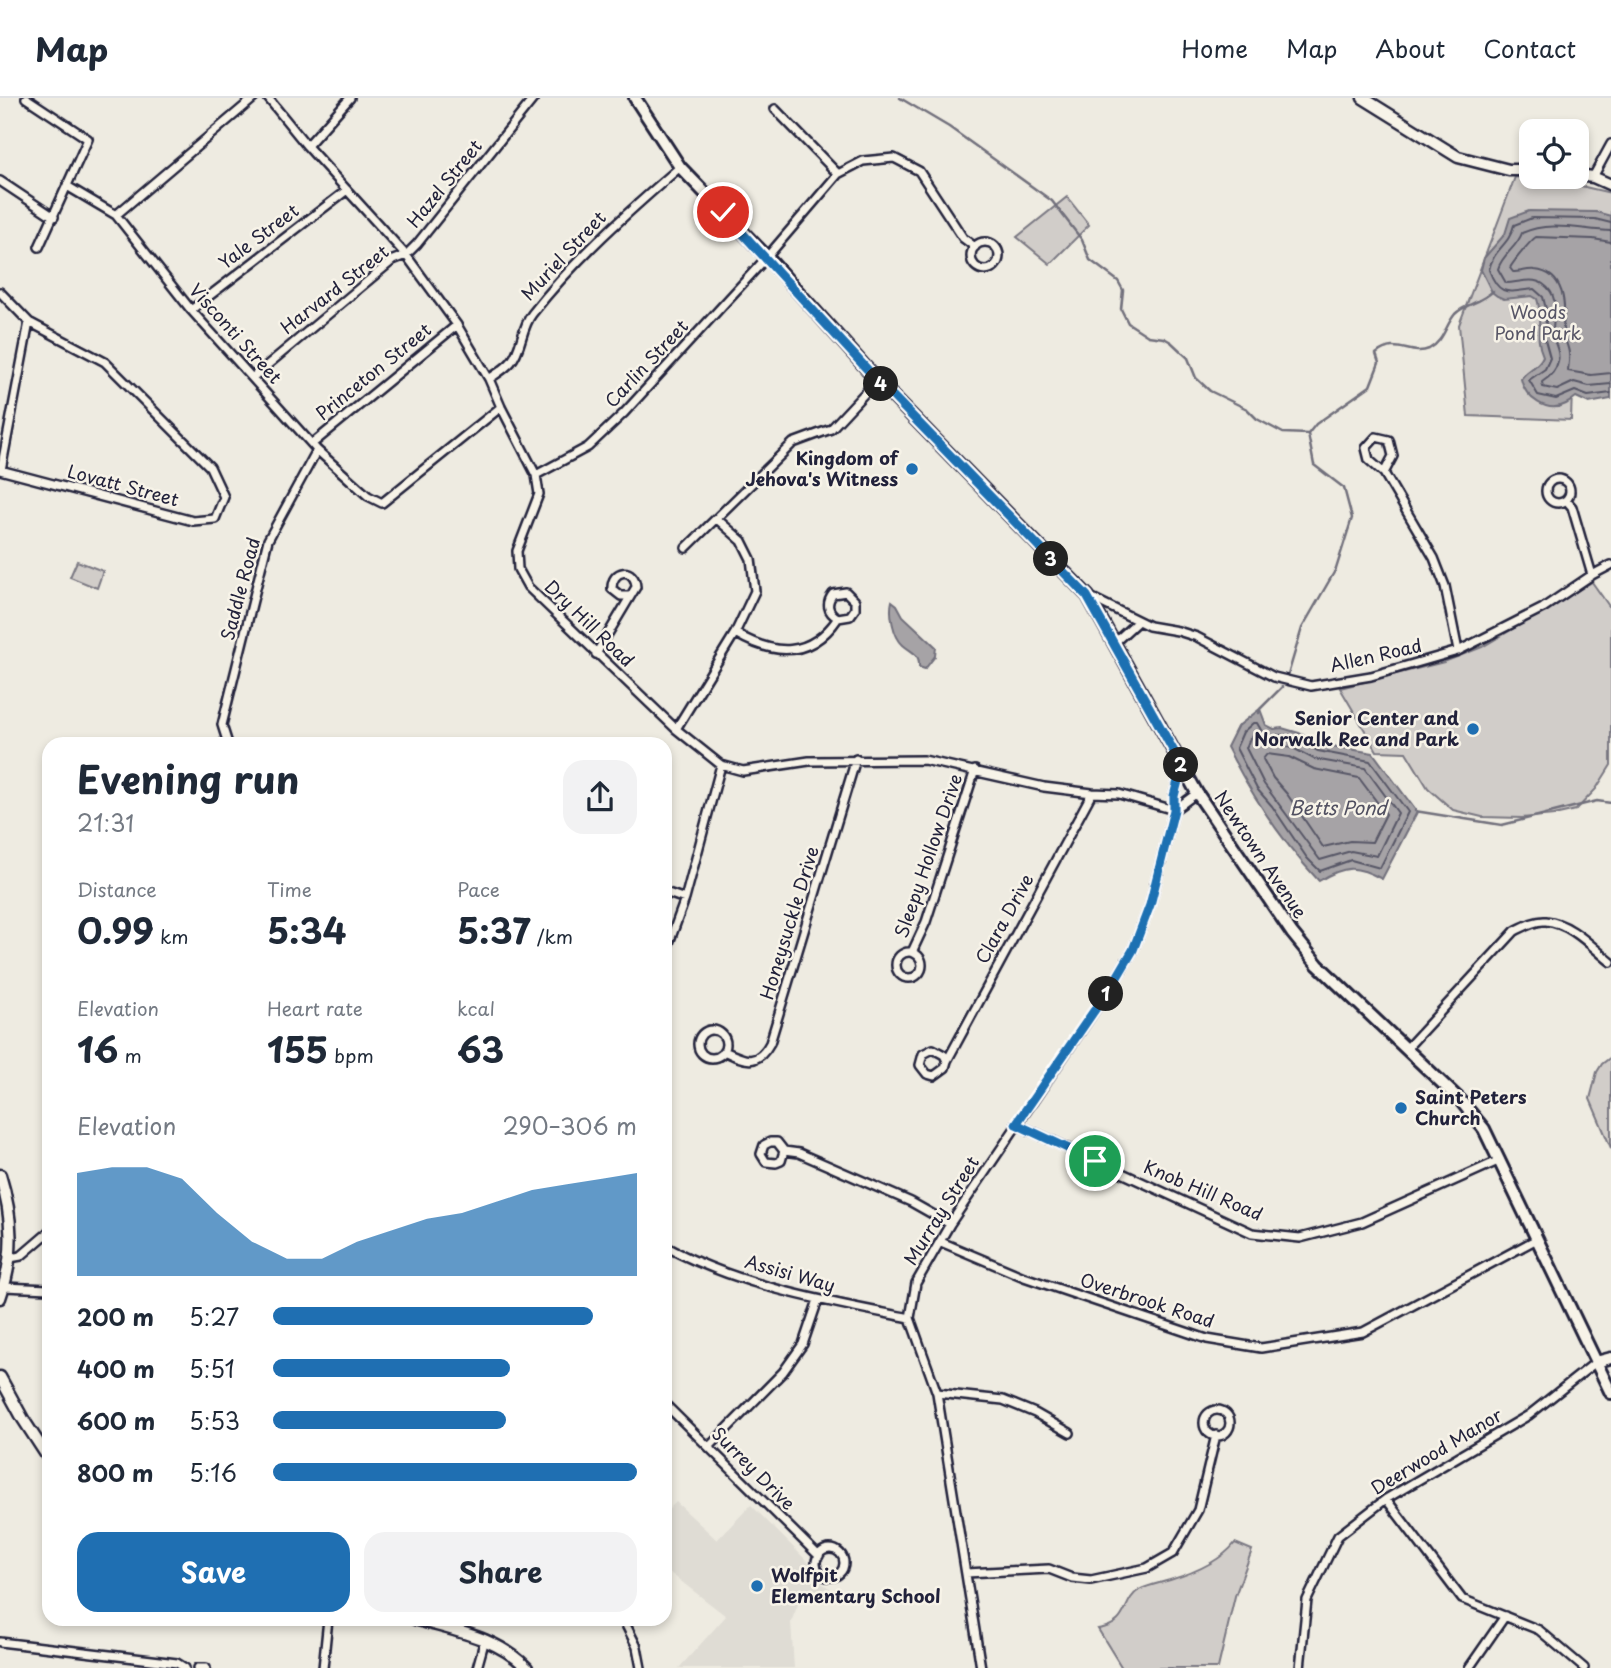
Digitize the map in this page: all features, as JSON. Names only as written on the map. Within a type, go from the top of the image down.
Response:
[{"type":"main road","name":"Newtown Avenue","points":[[635,98],[680,167],[877,380],[1087,596],[1197,793],[1292,933],[1318,965],[1476,1118],[1500,1160],[1611,1393]]},
{"type":"street","points":[[26,98],[88,139],[39,247]]},
{"type":"street","points":[[116,215],[254,98]]},
{"type":"street","points":[[268,98],[307,146],[406,255],[457,325],[489,379],[536,475]]},
{"type":"street","points":[[307,146],[350,98]]},
{"type":"street","name":"Hazel Street","points":[[406,255],[418,244],[534,98]]},
{"type":"street","points":[[1363,98],[1458,157],[1519,170]]},
{"type":"street","points":[[775,110],[838,174],[863,161],[894,158],[919,170],[962,238],[975,247]]},
{"type":"street","points":[[1592,177],[1611,144]]},
{"type":"street","name":"Muriel Street","points":[[489,379],[509,364],[516,354],[521,335],[531,316],[607,230],[680,167]]},
{"type":"street","name":"Carlin Street","points":[[536,475],[588,447],[624,413],[838,174]]},
{"type":"street","points":[[1589,177],[1611,184]]},
{"type":"street","points":[[0,181],[54,217]]},
{"type":"street","name":"Visconti Street","points":[[67,186],[116,215],[191,310],[314,447],[368,496],[382,503],[501,407]]},
{"type":"street","name":"Yale Street","points":[[191,310],[347,190]]},
{"type":"street","name":"Harvard Street","points":[[253,377],[393,260],[406,255]]},
{"type":"street","points":[[0,292],[29,322],[1,470]]},
{"type":"street","name":"Lovatt Street","points":[[1,470],[193,521],[215,519],[224,497],[210,467],[105,362],[29,322]]},
{"type":"street","name":"Princeton Street","points":[[314,447],[457,325]]},
{"type":"street","points":[[686,548],[793,443],[831,429],[877,380]]},
{"type":"street","points":[[1384,473],[1393,456],[1389,440],[1376,437],[1366,448],[1369,460],[1384,473],[1434,558],[1445,586],[1458,651]]},
{"type":"street","name":"Saddle Road","points":[[226,737],[222,725],[268,540],[314,447]]},
{"type":"street","name":"Dry Hill Road","points":[[536,475],[539,494],[517,551],[518,569],[528,586],[676,729],[721,765]]},
{"type":"street","points":[[1566,500],[1572,506],[1592,575]]},
{"type":"street","points":[[676,729],[735,633],[755,591],[751,559],[742,541],[717,519]]},
{"type":"street","name":"Allen Road","points":[[1087,596],[1138,621],[1197,637],[1274,677],[1311,686],[1371,677],[1458,651],[1543,608],[1611,565]]},
{"type":"street","points":[[596,654],[629,596]]},
{"type":"street","points":[[735,633],[769,649],[794,649],[818,640],[838,618]]},
{"type":"street","points":[[1114,643],[1138,621]]},
{"type":"street","name":"Honeysuckle Drive","points":[[724,1051],[749,1060],[759,1057],[770,1043],[856,759]]},
{"type":"street","points":[[672,935],[685,899],[721,765],[743,771],[809,761],[924,760],[1044,787],[1119,794],[1174,810],[1197,793]]},
{"type":"street","name":"Murray Street","points":[[981,1668],[937,1393],[910,1318],[916,1283],[950,1224],[1109,990],[1133,950],[1150,905],[1182,766]]},
{"type":"street","name":"Sleepy Hollow Drive","points":[[912,952],[926,922],[975,770]]},
{"type":"street","name":"Clara Drive","points":[[947,1061],[1092,793]]},
{"type":"street","points":[[672,894],[685,899]]},
{"type":"street","points":[[1406,1049],[1515,930],[1546,921],[1561,925],[1611,962]]},
{"type":"street","name":"Knob Hill Road","points":[[1016,1124],[1252,1233],[1300,1238],[1362,1222],[1500,1160]]},
{"type":"street","points":[[784,1151],[799,1153],[911,1202],[950,1224]]},
{"type":"street","points":[[0,1175],[11,1220],[10,1258],[2,1293],[42,1290]]},
{"type":"street","points":[[10,1258],[21,1256],[42,1237]]},
{"type":"street","name":"Overbrook Road","points":[[941,1242],[1024,1277],[1207,1339],[1261,1348],[1363,1332],[1537,1239]]},
{"type":"street","name":"Assisi Way","points":[[672,1250],[695,1262],[818,1300],[910,1318]]},
{"type":"street","points":[[709,1447],[783,1372],[803,1344],[818,1300]]},
{"type":"street","points":[[1596,1362],[1611,1357]]},
{"type":"street","name":"Deerwood Manor","points":[[1300,1668],[1307,1600],[1338,1536],[1386,1499],[1529,1415],[1596,1362]]},
{"type":"street","points":[[0,1377],[42,1444]]},
{"type":"street","points":[[937,1393],[1003,1400],[1035,1413],[1070,1433]]},
{"type":"street","name":"Surrey Drive","points":[[672,1411],[819,1556]]},
{"type":"street","points":[[966,1573],[1049,1569],[1091,1580],[1147,1568],[1173,1553],[1198,1510],[1216,1436]]},
{"type":"street","points":[[1386,1499],[1462,1599],[1539,1630],[1584,1668]]},
{"type":"street","points":[[1469,1668],[1505,1616]]},
{"type":"street","points":[[323,1668],[327,1626]]},
{"type":"street","points":[[440,1626],[485,1639],[505,1649],[527,1668]]},
{"type":"street","points":[[626,1626],[637,1647],[641,1668]]},
{"type":"street","points":[[477,1668],[485,1639]]},
{"type":"street","points":[[0,1642],[177,1663],[185,1668]]},
{"type":"street","points":[[198,1668],[206,1668]]},
{"type":"shaded area","name":"Wolfpit Elementary School","points":[[676,1502],[717,1540],[751,1505],[809,1563],[812,1577],[831,1589],[803,1592],[791,1622],[794,1668],[679,1668],[726,1616],[672,1574],[672,1506]]},
{"type":"green space","name":"Woods Pond Park","points":[[1515,177],[1519,177],[1519,189],[1589,188],[1611,193],[1611,389],[1572,389],[1571,420],[1468,416],[1459,325]]},
{"type":"green space","points":[[1067,197],[1089,225],[1050,264],[1017,237]]},
{"type":"green space","points":[[77,561],[103,571],[97,588],[70,577]]},
{"type":"green space","points":[[1592,582],[1611,609],[1611,765],[1596,789],[1576,810],[1522,818],[1482,817],[1453,810],[1428,788],[1406,752],[1377,751],[1340,688],[1444,662],[1482,647]]},
{"type":"green space","points":[[1611,1057],[1611,1148],[1590,1099],[1597,1072]]},
{"type":"green space","points":[[1235,1543],[1252,1550],[1235,1596],[1218,1668],[1122,1668],[1098,1629],[1120,1618],[1133,1595],[1139,1590],[1205,1566],[1222,1556]]},
{"type":"water","points":[[1529,211],[1596,212],[1611,216],[1611,399],[1589,403],[1576,397],[1559,407],[1552,407],[1532,398],[1523,386],[1521,379],[1543,356],[1539,341],[1537,299],[1532,296],[1504,299],[1497,296],[1492,292],[1481,270],[1484,258],[1505,234],[1510,218]]},
{"type":"water","points":[[892,601],[903,616],[936,647],[935,656],[925,669],[919,667],[917,656],[903,645],[894,630]]},
{"type":"water","name":"Betts Pond","points":[[1260,709],[1266,725],[1274,729],[1282,728],[1299,733],[1320,744],[1373,753],[1417,812],[1382,879],[1365,871],[1350,869],[1336,872],[1319,881],[1280,834],[1227,747],[1237,727]]},
{"type":"waterway","points":[[900,98],[949,127],[1052,201],[1082,240],[1090,260],[1118,281],[1123,290],[1121,309],[1128,323],[1148,336],[1164,338],[1171,342],[1188,358],[1196,378],[1210,391],[1247,409],[1257,419],[1283,433],[1308,434]]},
{"type":"waterway","points":[[1308,434],[1316,424],[1370,386],[1379,363],[1376,354],[1390,347],[1416,351],[1429,349],[1441,338],[1455,314],[1493,291]]},
{"type":"waterway","points":[[1288,675],[1302,628],[1336,569],[1352,518],[1344,488],[1314,465],[1308,434]]},
{"type":"waterway","points":[[1259,713],[1282,687]]},
{"type":"waterway","points":[[1415,811],[1502,825],[1597,801],[1611,803]]},
{"type":"place","name":"Kingdom of Jehova's Witness","points":[[912,469]]},
{"type":"place","name":"Senior Center and Norwalk Rec and Park","points":[[1473,729]]},
{"type":"place","name":"Saint Peters Church","points":[[1401,1108]]},
{"type":"place","name":"Wolfpit Elementary School","points":[[757,1586]]},
{"type":"route","points":[[723,212],[877,380],[1087,596],[1182,766],[1150,905],[1133,950],[1016,1124],[1095,1161]]}]
